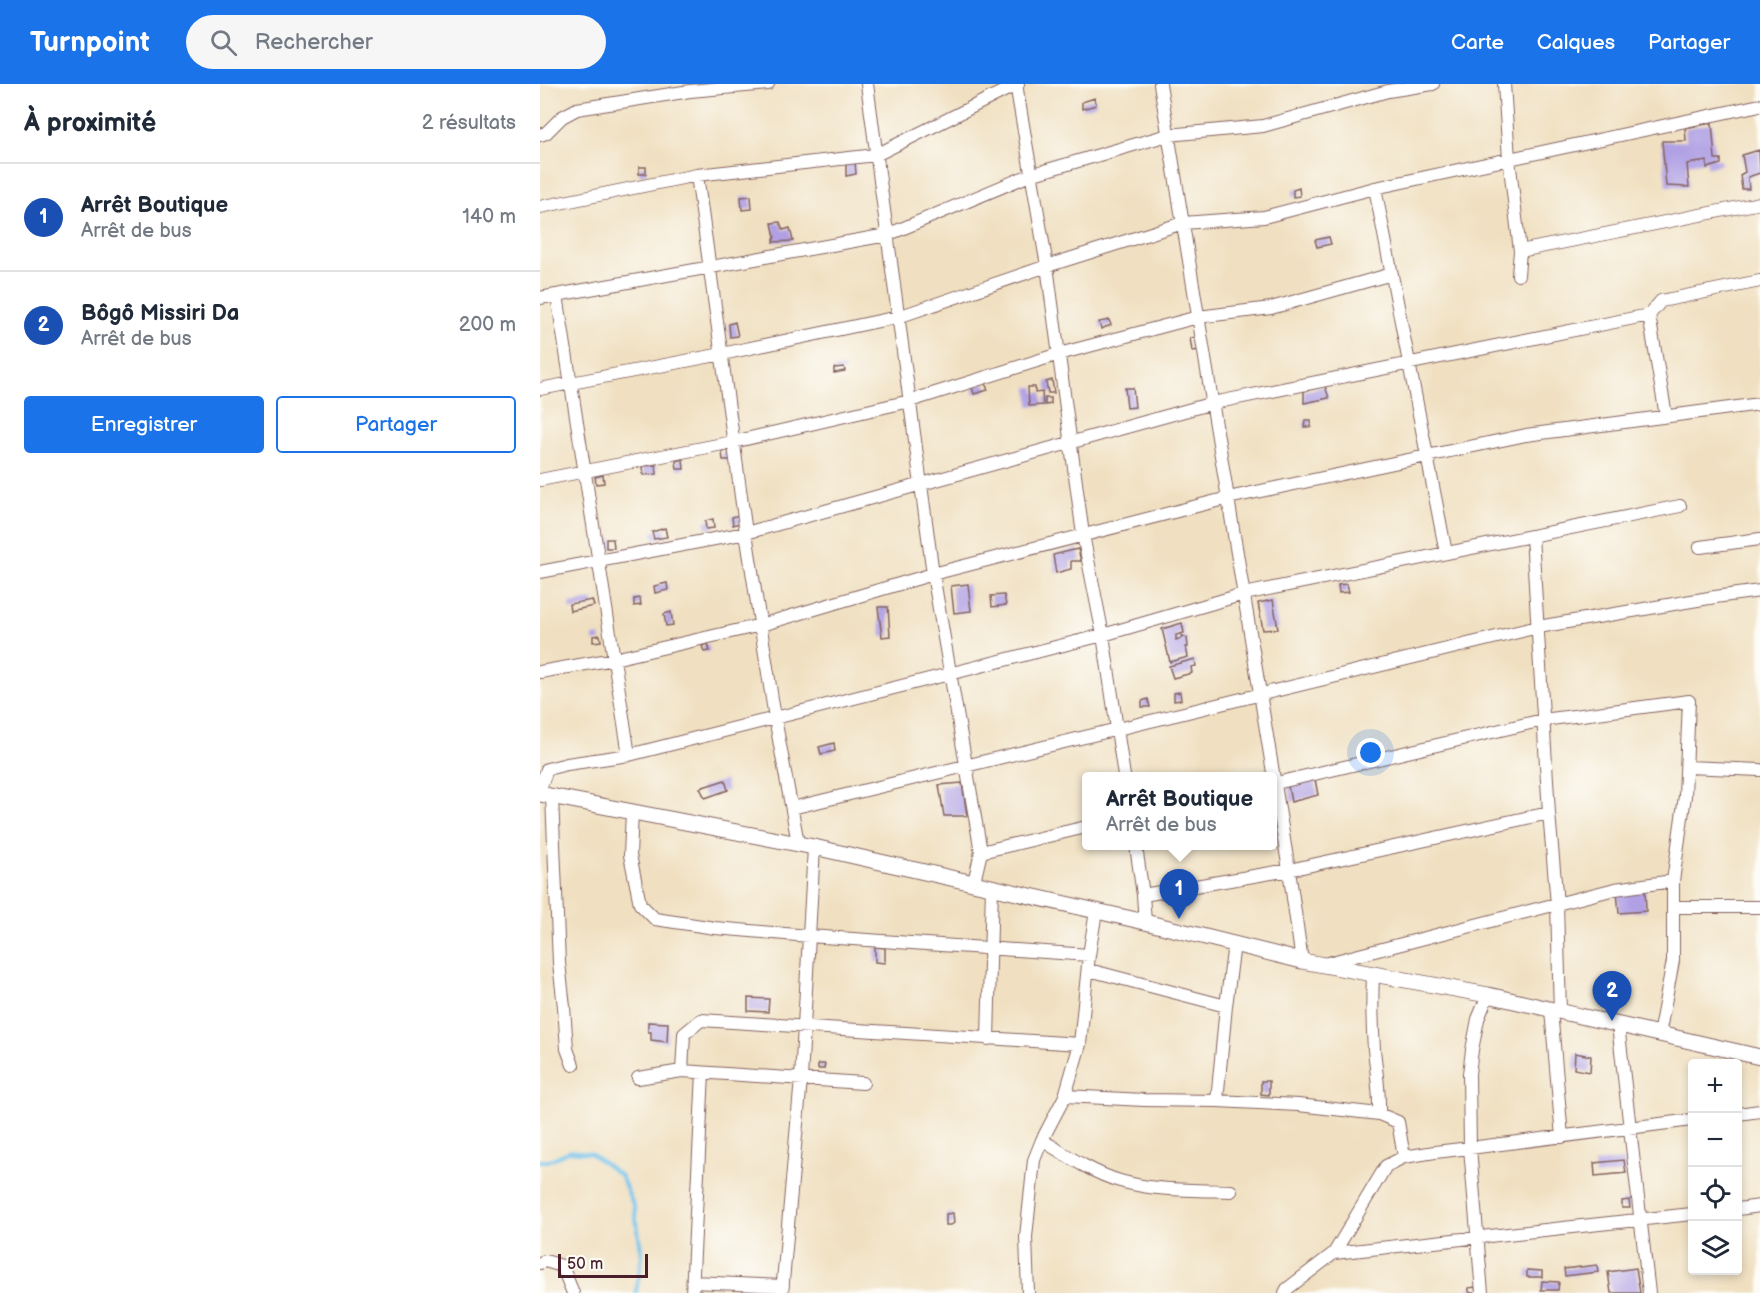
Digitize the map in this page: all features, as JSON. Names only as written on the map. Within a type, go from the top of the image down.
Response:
[{"type":"main road","points":[[544,793],[798,843],[992,886],[1302,961],[1488,995],[1760,1057]]},
{"type":"street","points":[[540,135],[546,133],[562,117],[576,109],[690,91],[768,84]]},
{"type":"street","points":[[867,84],[933,574],[981,852],[974,882]]},
{"type":"street","points":[[540,207],[697,175],[876,154],[1017,84],[1030,175],[1047,266],[1083,535],[1102,635],[1123,772]]},
{"type":"street","points":[[1160,84],[1261,694],[1272,772]]},
{"type":"street","points":[[540,298],[887,235],[1030,175],[1168,135],[1263,126],[1388,91],[1433,84]]},
{"type":"street","points":[[1504,84],[1509,159],[1520,251],[1518,275]]},
{"type":"street","points":[[540,389],[722,354],[898,316],[1183,223],[1264,217],[1376,188],[1760,105]]},
{"type":"street","points":[[697,175],[746,533],[798,843]]},
{"type":"street","points":[[1376,188],[1446,553]]},
{"type":"street","points":[[1520,251],[1760,203]]},
{"type":"street","points":[[540,480],[733,442],[910,401],[1059,354],[1198,317],[1271,308],[1392,274]]},
{"type":"street","points":[[540,572],[746,533],[1213,403],[1649,315],[1661,301],[1760,281]]},
{"type":"street","points":[[557,295],[629,755]]},
{"type":"street","points":[[1649,315],[1666,416]]},
{"type":"street","points":[[540,672],[614,659],[761,625],[933,574],[1228,498],[1526,435],[1760,404]]},
{"type":"street","points":[[573,1065],[567,1049],[544,793],[547,770],[567,764],[629,755],[776,718],[1102,635],[1244,594],[1680,506]]},
{"type":"street","points":[[1532,536],[1549,813],[1557,904],[1555,1011],[1562,1137]]},
{"type":"street","points":[[1700,547],[1760,539]]},
{"type":"street","points":[[792,808],[1538,627],[1760,591]]},
{"type":"street","points":[[1277,782],[1543,720],[1689,701],[1685,796],[1673,881],[1673,961],[1659,1035]]},
{"type":"street","points":[[1686,767],[1760,770]]},
{"type":"street","points":[[1277,805],[1302,961]]},
{"type":"street","points":[[632,812],[630,855],[640,904],[656,919],[715,928],[809,936],[1089,955]]},
{"type":"street","points":[[1143,895],[1289,870],[1549,813]]},
{"type":"street","points":[[981,852],[1082,828]]},
{"type":"street","points":[[703,1073],[693,1287],[783,1289],[801,1079],[814,847]]},
{"type":"street","points":[[1137,850],[1145,922]]},
{"type":"street","points":[[1322,964],[1615,889],[1673,881]]},
{"type":"street","points":[[988,1039],[992,886]]},
{"type":"street","points":[[1673,907],[1760,907]]},
{"type":"street","points":[[1028,1293],[1026,1237],[1034,1160],[1065,1096],[1080,1044],[1096,911]]},
{"type":"street","points":[[1218,1101],[1234,944]]},
{"type":"street","points":[[1089,970],[1227,1006]]},
{"type":"street","points":[[1373,974],[1372,1011],[1380,1114]]},
{"type":"street","points":[[1482,1293],[1470,1148],[1469,1074],[1479,1019],[1488,995]]},
{"type":"street","points":[[682,1071],[684,1034],[701,1020],[1080,1044]]},
{"type":"street","points":[[1618,1025],[1649,1293]]},
{"type":"street","points":[[638,1078],[682,1071],[862,1083]]},
{"type":"street","points":[[1065,1096],[1298,1105],[1380,1114],[1398,1122],[1404,1157]]},
{"type":"street","points":[[1742,1113],[1760,1111]]},
{"type":"street","points":[[1285,1293],[1287,1289],[1334,1254],[1386,1166],[1404,1157],[1688,1121]]},
{"type":"street","points":[[1042,1140],[1084,1166],[1120,1181],[1168,1189],[1231,1191]]},
{"type":"street","points":[[1742,1208],[1760,1206]]},
{"type":"street","points":[[1334,1254],[1688,1214]]},
{"type":"street","points":[[540,1263],[545,1261],[562,1266],[573,1293]]},
{"type":"building","points":[[1095,98],[1096,105],[1082,109],[1082,102]]},
{"type":"building","points":[[1712,123],[1715,159],[1721,159],[1721,164],[1707,168],[1707,161],[1687,164],[1689,187],[1666,186],[1662,141],[1686,141],[1685,128]]},
{"type":"building","points":[[1759,150],[1760,173],[1748,177],[1749,189],[1742,189],[1740,175],[1745,172],[1742,155]]},
{"type":"building","points":[[855,162],[856,174],[846,176],[846,164]]},
{"type":"building","points":[[639,167],[646,167],[646,174],[639,174]]},
{"type":"building","points":[[1299,188],[1300,196],[1293,197],[1293,190]]},
{"type":"building","points":[[751,196],[752,209],[742,210],[741,197]]},
{"type":"building","points":[[780,222],[783,230],[790,228],[793,241],[773,242],[775,237],[772,223]]},
{"type":"building","points":[[1329,237],[1331,244],[1317,247],[1315,240]]},
{"type":"building","points":[[1109,320],[1111,325],[1101,329],[1099,322]]},
{"type":"building","points":[[735,322],[738,336],[730,337],[729,324]]},
{"type":"building","points":[[1198,337],[1200,350],[1192,351],[1190,338]]},
{"type":"building","points":[[844,367],[845,371],[834,373],[834,368]]},
{"type":"building","points":[[1052,380],[1054,393],[1048,393],[1046,382]]},
{"type":"building","points":[[985,383],[988,390],[974,394],[972,387]]},
{"type":"building","points":[[1325,386],[1329,398],[1304,403],[1304,391]]},
{"type":"building","points":[[1028,387],[1035,387],[1035,393],[1042,392],[1043,405],[1029,406]]},
{"type":"building","points":[[1125,388],[1133,388],[1135,407],[1127,408]]},
{"type":"building","points":[[1045,398],[1051,398],[1051,404],[1045,405]]},
{"type":"building","points":[[1305,420],[1311,420],[1311,427],[1304,427]]},
{"type":"building","points":[[730,450],[732,460],[723,460],[722,452]]},
{"type":"building","points":[[683,459],[684,469],[677,469],[676,461]]},
{"type":"building","points":[[656,465],[657,474],[643,475],[642,466]]},
{"type":"building","points":[[603,475],[604,483],[596,484],[595,477]]},
{"type":"building","points":[[739,515],[740,523],[733,525],[732,517]]},
{"type":"building","points":[[713,519],[714,528],[706,529],[705,521]]},
{"type":"building","points":[[665,528],[667,537],[654,539],[652,532]]},
{"type":"building","points":[[606,539],[613,539],[614,548],[606,548]]},
{"type":"building","points":[[1078,549],[1081,561],[1071,561],[1071,569],[1056,573],[1053,555]]},
{"type":"building","points":[[667,583],[668,590],[655,593],[654,586]]},
{"type":"building","points":[[968,584],[971,611],[954,613],[951,586]]},
{"type":"building","points":[[1347,584],[1349,592],[1339,593],[1338,585]]},
{"type":"building","points":[[1004,595],[1006,605],[992,607],[991,596]]},
{"type":"building","points":[[640,598],[641,605],[634,606],[634,599]]},
{"type":"building","points":[[592,600],[594,606],[570,611],[569,604]]},
{"type":"building","points":[[1273,600],[1278,629],[1263,630],[1258,603]]},
{"type":"building","points":[[878,607],[888,607],[890,636],[882,637]]},
{"type":"building","points":[[671,612],[673,625],[666,626],[664,614]]},
{"type":"building","points":[[1182,623],[1184,633],[1176,635],[1176,640],[1182,638],[1181,635],[1187,638],[1188,657],[1170,662],[1162,629]]},
{"type":"building","points":[[600,635],[601,641],[593,642],[593,636]]},
{"type":"building","points":[[708,644],[710,651],[704,652],[702,646]]},
{"type":"building","points":[[1195,659],[1196,666],[1191,667],[1192,673],[1173,678],[1169,666]]},
{"type":"building","points":[[1180,692],[1181,700],[1174,701],[1174,693]]},
{"type":"building","points":[[1148,699],[1150,707],[1142,707],[1142,701]]},
{"type":"building","points":[[834,743],[835,751],[821,754],[819,747]]},
{"type":"building","points":[[1315,779],[1318,795],[1291,802],[1288,786]]},
{"type":"building","points":[[725,780],[728,790],[705,798],[700,788]]},
{"type":"building","points":[[962,783],[967,816],[944,816],[939,785]]},
{"type":"building","points":[[1645,889],[1646,911],[1619,913],[1617,892]]},
{"type":"building","points":[[875,947],[885,948],[885,963],[875,962]]},
{"type":"building","points":[[748,998],[769,999],[768,1012],[748,1011]]},
{"type":"building","points":[[648,1022],[668,1023],[667,1042],[651,1040]]},
{"type":"building","points":[[1575,1053],[1591,1056],[1590,1072],[1574,1069]]},
{"type":"building","points":[[818,1064],[825,1064],[824,1069],[818,1069]]},
{"type":"building","points":[[1261,1081],[1269,1081],[1269,1095],[1261,1094]]},
{"type":"building","points":[[1624,1160],[1626,1173],[1595,1176],[1594,1163]]},
{"type":"building","points":[[1629,1200],[1630,1208],[1622,1208],[1622,1201]]},
{"type":"building","points":[[953,1213],[954,1223],[946,1225],[946,1214]]},
{"type":"building","points":[[1597,1265],[1598,1272],[1565,1276],[1564,1269]]},
{"type":"building","points":[[1636,1268],[1640,1293],[1611,1293],[1608,1272]]},
{"type":"building","points":[[1527,1270],[1542,1271],[1542,1277],[1527,1277]]},
{"type":"building","points":[[1542,1281],[1559,1282],[1558,1290],[1541,1290]]},
{"type":"building","points":[[1475,1287],[1476,1293],[1470,1293],[1468,1288]]},
{"type":"waterway","points":[[540,1161],[548,1161],[570,1151],[590,1153],[621,1176],[634,1207],[642,1255],[636,1293]]},
{"type":"place","name":"Arrêt Boutique","points":[[1179,919]]},
{"type":"place","name":"Bôgô Missiri Da","points":[[1612,1021]]}]
